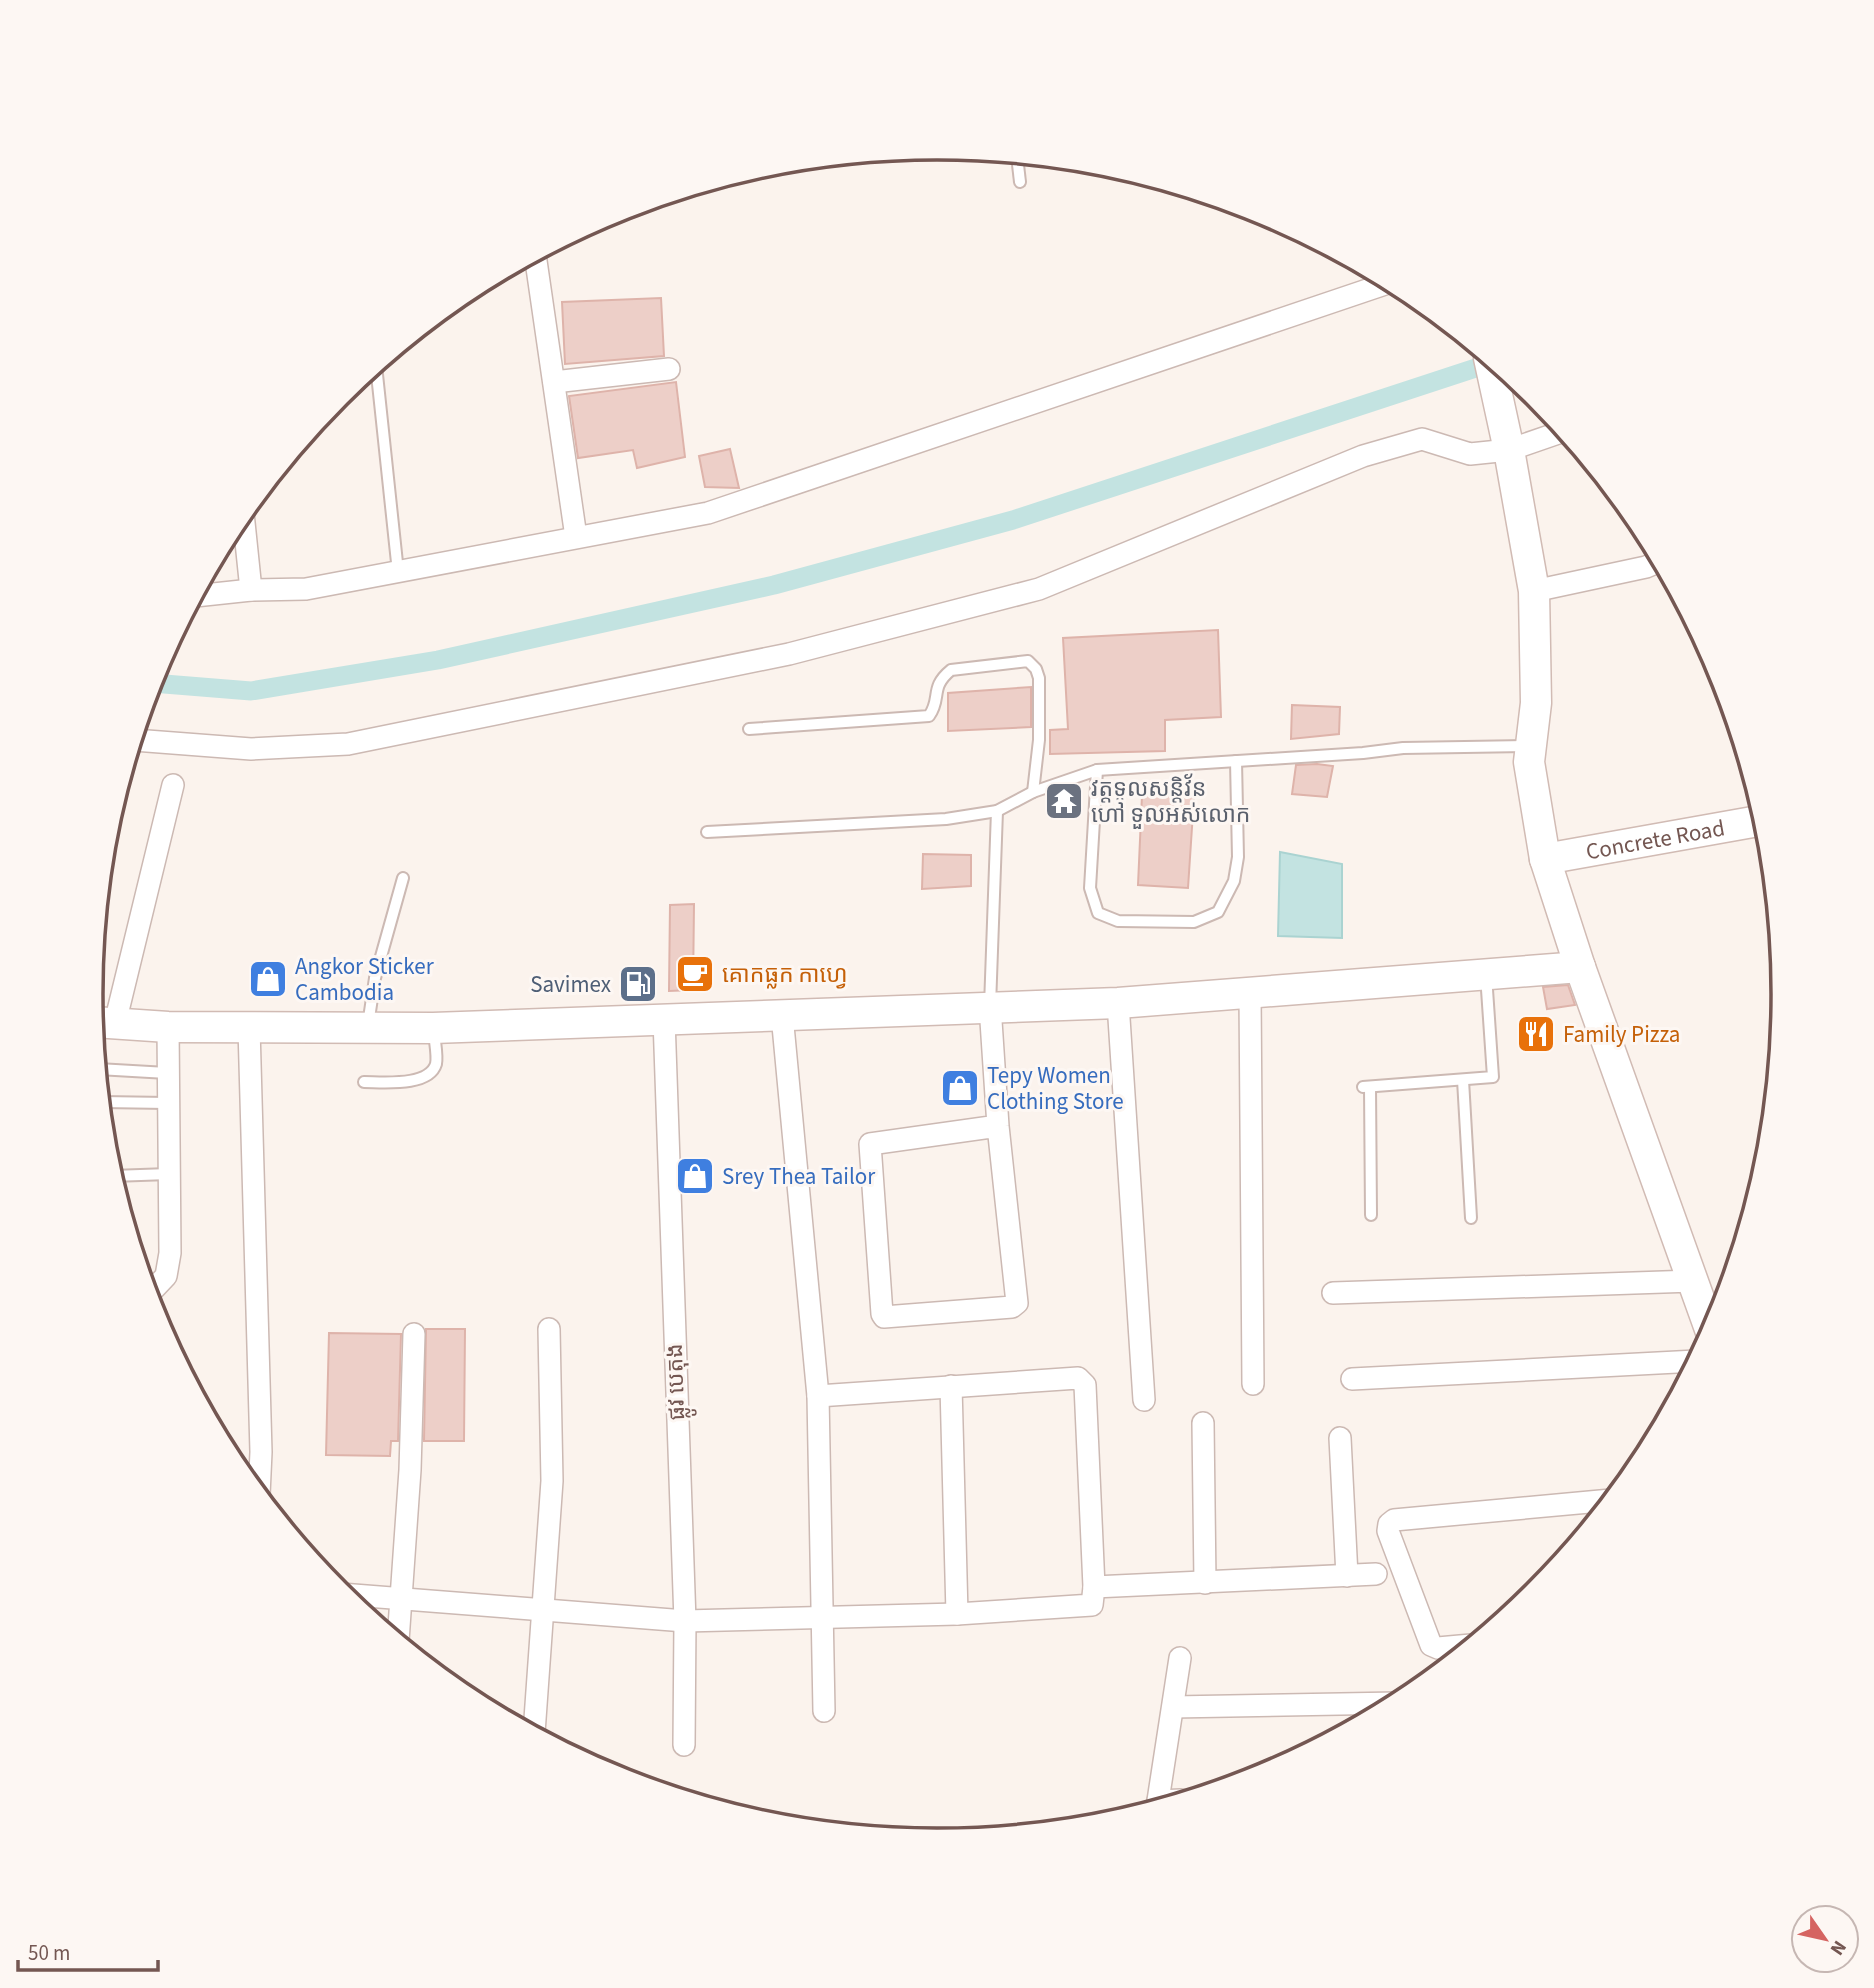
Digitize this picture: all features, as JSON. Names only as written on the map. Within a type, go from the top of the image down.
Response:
[{"type":"street","points":[[532,265],[554,382],[576,537]]},
{"type":"street","points":[[205,595],[251,590],[306,589],[708,513],[1377,287]]},
{"type":"street","points":[[554,382],[669,369]]},
{"type":"street","points":[[1492,372],[1534,591],[1536,703],[1529,762],[1545,859],[1580,967],[1705,1316]]},
{"type":"street","points":[[143,741],[251,750],[348,744],[789,654],[1039,589],[1363,456],[1422,439],[1470,454],[1507,442],[1554,433]]},
{"type":"street","points":[[245,530],[251,590]]},
{"type":"street","points":[[1534,591],[1651,565]]},
{"type":"street","points":[[173,785],[105,1022],[168,1027],[433,1028],[1118,1003],[1580,967]]},
{"type":"street","name":"Concrete Road","points":[[1545,859],[1753,822]]},
{"type":"street","points":[[1250,993],[1253,1384]]},
{"type":"street","points":[[1118,1003],[1144,1400]]},
{"type":"street","points":[[990,1006],[1015,1306],[887,1318],[882,1314],[870,1144],[998,1126]]},
{"type":"street","points":[[782,1015],[818,1396],[824,1712]]},
{"type":"street","name":"ផ្លូវ បេតុង","points":[[664,1019],[685,1621],[684,1745]]},
{"type":"street","points":[[156,1286],[166,1276],[170,1253],[168,1027]]},
{"type":"street","points":[[249,1028],[260,1479]]},
{"type":"street","points":[[1333,1293],[1693,1281]]},
{"type":"street","points":[[535,1724],[552,1481],[549,1329]]},
{"type":"street","points":[[399,1630],[410,1470],[414,1334]]},
{"type":"street","points":[[1352,1379],[1686,1362]]},
{"type":"street","points":[[359,1595],[685,1621],[957,1614],[1092,1605],[1094,1587],[1085,1385],[1082,1380],[1077,1378],[818,1396]]},
{"type":"street","points":[[951,1386],[957,1614]]},
{"type":"street","points":[[1203,1423],[1205,1583]]},
{"type":"street","points":[[1340,1438],[1347,1576]]},
{"type":"street","points":[[1456,1646],[1438,1648],[1431,1645],[1388,1531],[1389,1524],[1394,1520],[1599,1501]]},
{"type":"street","points":[[1094,1587],[1376,1574]]},
{"type":"street","points":[[1158,1798],[1180,1658]]},
{"type":"street","points":[[1173,1707],[1374,1703]]},
{"type":"lane","points":[[1018,164],[1020,182]]},
{"type":"lane","points":[[377,376],[398,572]]},
{"type":"lane","points":[[749,729],[929,716],[935,708],[937,686],[951,670],[1028,661],[1036,669],[1039,678],[1039,740],[1033,792]]},
{"type":"lane","points":[[707,832],[946,819],[998,810],[1033,792],[1097,770],[1363,753],[1403,748],[1530,746]]},
{"type":"lane","points":[[1097,770],[1090,888],[1098,912],[1118,921],[1194,922],[1218,912],[1234,881],[1238,856],[1236,761]]},
{"type":"lane","points":[[990,1006],[998,810]]},
{"type":"lane","points":[[368,1028],[375,978],[403,878]]},
{"type":"lane","points":[[1371,1215],[1366,1087],[1493,1077],[1486,975]]},
{"type":"lane","points":[[364,1083],[418,1080],[429,1074],[436,1064],[433,1028]]},
{"type":"lane","points":[[107,1070],[167,1073]]},
{"type":"lane","points":[[1463,1080],[1471,1218]]},
{"type":"lane","points":[[110,1102],[167,1103]]},
{"type":"lane","points":[[123,1175],[169,1174]]},
{"type":"water","points":[[1280,852],[1342,864],[1342,938],[1278,936]]},
{"type":"building","points":[[661,298],[664,356],[565,364],[562,302]]},
{"type":"building","points":[[676,382],[685,457],[637,468],[633,450],[578,458],[569,396]]},
{"type":"building","points":[[730,449],[739,488],[705,487],[699,456]]},
{"type":"building","points":[[1218,630],[1221,717],[1165,720],[1165,751],[1050,754],[1050,730],[1068,729],[1063,638]]},
{"type":"building","points":[[1031,687],[1031,727],[948,731],[948,693]]},
{"type":"building","points":[[1292,705],[1340,707],[1339,734],[1291,739]]},
{"type":"building","points":[[1296,765],[1333,766],[1327,797],[1292,794]]},
{"type":"building","points":[[1142,795],[1194,797],[1188,888],[1138,885]]},
{"type":"building","points":[[923,854],[971,855],[971,886],[922,889]]},
{"type":"building","points":[[694,904],[693,990],[669,991],[670,905]]},
{"type":"building","points":[[1568,985],[1575,1005],[1547,1009],[1543,987]]},
{"type":"building","points":[[426,1329],[465,1329],[464,1441],[424,1441]]},
{"type":"building","points":[[329,1333],[401,1334],[398,1441],[391,1441],[390,1456],[326,1455]]},
{"type":"waterway","points":[[163,684],[251,691],[438,660],[774,585],[1013,520],[1485,365]]},
{"type":"place","name":"វត្តទូលសន្តិវ័ន ហៅ ទួលអស់លោក","points":[[1064,801]]},
{"type":"place","name":"គោកធ្លក កាហ្វេ","points":[[695,974]]},
{"type":"place","name":"Angkor Sticker Cambodia","points":[[268,979]]},
{"type":"place","name":"Savimex","points":[[638,984]]},
{"type":"place","name":"Family Pizza","points":[[1536,1034]]},
{"type":"place","name":"Tepy Women Clothing Store","points":[[960,1088]]},
{"type":"place","name":"Srey Thea Tailor","points":[[695,1176]]}]
